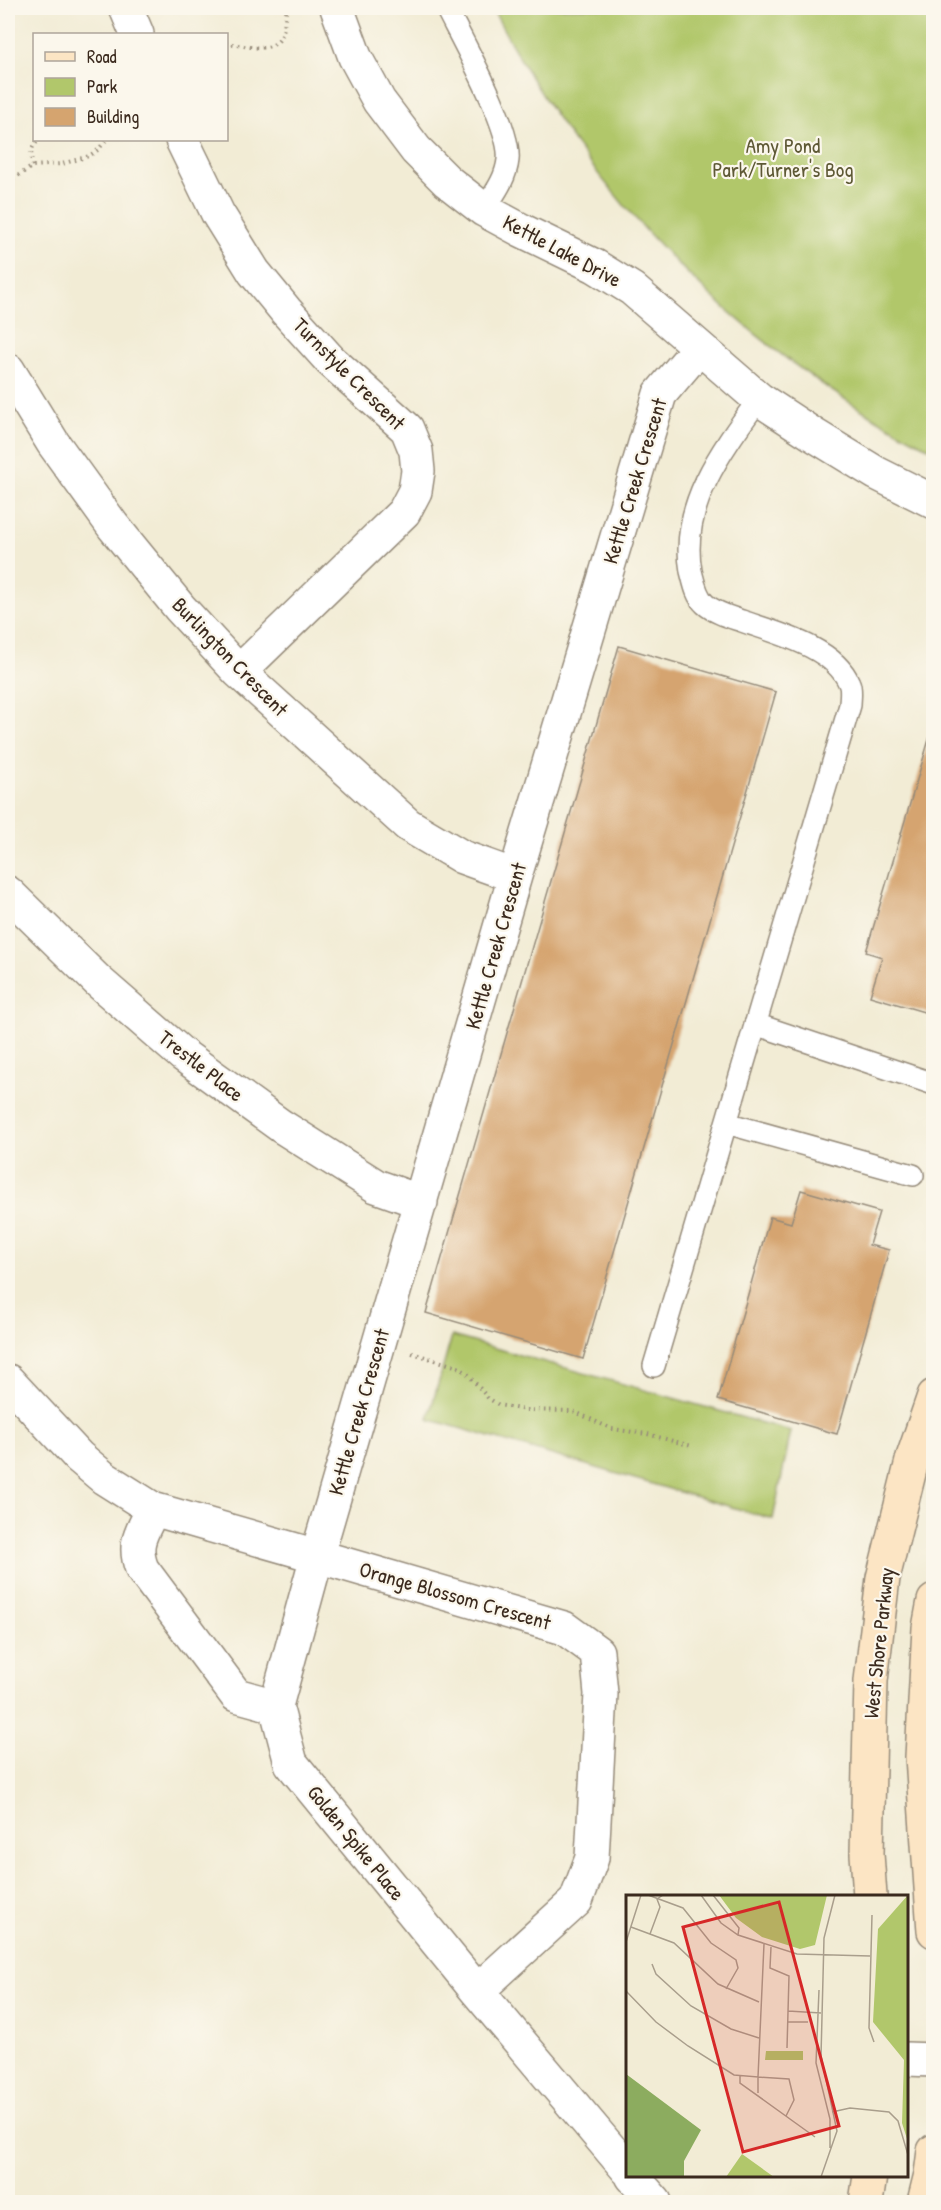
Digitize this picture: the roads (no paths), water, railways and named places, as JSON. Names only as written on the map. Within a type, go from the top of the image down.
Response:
[{"type":"main road","name":"West Shore Parkway","points":[[870,1895],[867,1854],[871,1681],[883,1578],[913,1457],[933,1396]]},
{"type":"main road","points":[[933,1601],[929,1628],[922,1757],[933,1931]]},
{"type":"main road","points":[[924,2202],[931,2174],[933,2151]]},
{"type":"main road","points":[[866,2202],[870,2177]]},
{"type":"street","points":[[126,8],[137,33]]},
{"type":"street","name":"Kettle Lake Drive","points":[[337,8],[355,57],[379,101],[423,158],[447,181],[484,210],[595,266],[632,289],[759,399],[876,473],[933,502]]},
{"type":"street","name":"Turnstyle Crescent","points":[[182,141],[218,214],[254,272],[330,360],[407,429],[416,451],[418,471],[415,490],[404,512],[239,672]]},
{"type":"street","name":"Kettle Creek Crescent","points":[[276,1706],[317,1556],[422,1202],[515,876],[660,394],[699,348]]},
{"type":"street","name":"Burlington Crescent","points":[[8,370],[53,443],[113,526],[180,608],[239,672],[408,825],[462,856],[515,876]]},
{"type":"street","name":"Trestle Place","points":[[8,893],[99,982],[183,1055],[281,1126],[376,1186],[422,1202]]},
{"type":"street","points":[[8,1381],[79,1457],[104,1478],[153,1509],[317,1556]]},
{"type":"street","points":[[153,1509],[138,1542],[137,1555],[142,1569],[236,1695],[276,1706]]},
{"type":"street","name":"Orange Blossom Crescent","points":[[317,1556],[564,1628],[597,1652],[600,1694],[592,1858],[576,1901],[477,1991]]},
{"type":"street","name":"Golden Spike Place","points":[[276,1706],[291,1763],[626,2169]]},
{"type":"street","points":[[908,2059],[933,2060]]},
{"type":"street","points":[[634,2177],[655,2202]]},
{"type":"lane","points":[[446,8],[481,80],[507,142],[508,159],[504,177],[484,210]]},
{"type":"lane","points":[[654,1366],[850,705],[850,685],[839,665],[818,651],[781,634],[721,614],[704,604],[695,588],[688,554],[700,495],[715,461],[759,399]]},
{"type":"lane","points":[[755,1024],[933,1084]]},
{"type":"lane","points":[[726,1123],[914,1175]]},
{"type":"park label","name":"Amy Pond Park/Turner's Bog","points":[[783,158]]}]
